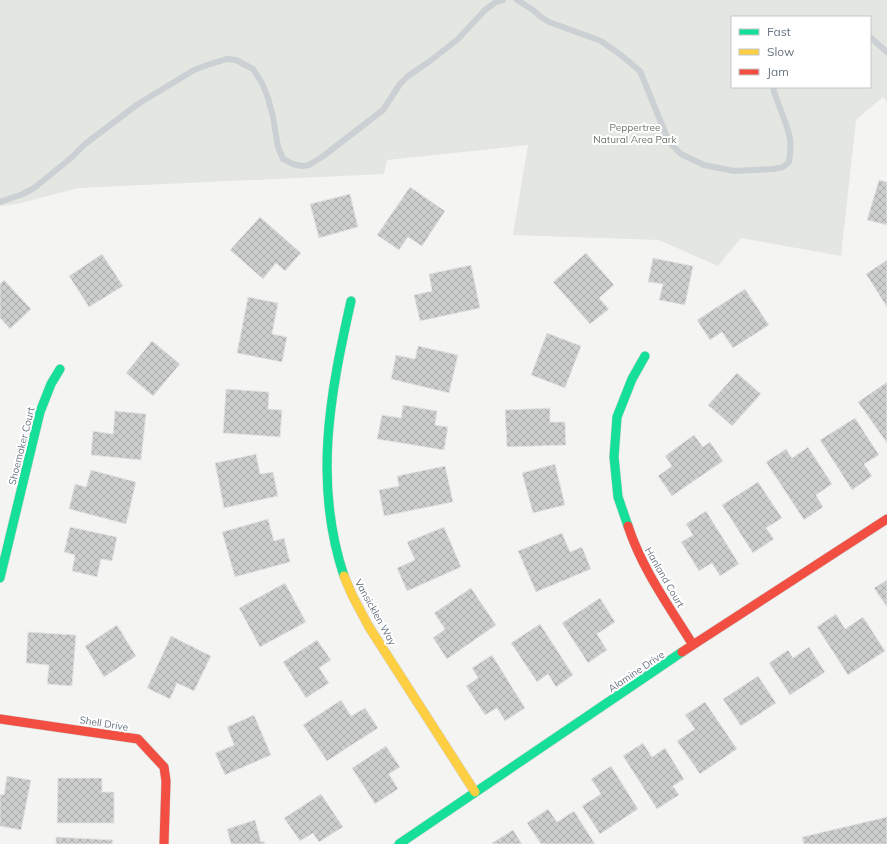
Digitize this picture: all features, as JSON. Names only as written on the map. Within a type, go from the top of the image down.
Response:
[{"type":"street","name":"Vansicklen Way","points":[[351,301],[334,380],[328,428],[326,479],[330,516],[337,553],[347,584],[370,628],[475,792]]},
{"type":"street","name":"Hanland Court","points":[[645,356],[632,379],[617,417],[614,457],[618,497],[632,539],[646,570],[694,645]]},
{"type":"street","name":"Shoemaker Court","points":[[0,578],[40,412],[45,395],[53,378],[60,368]]},
{"type":"street","name":"Alamine Drive","points":[[399,844],[694,645],[887,519]]},
{"type":"street","name":"Shell Drive","points":[[0,719],[138,739],[164,767],[166,781],[164,844]]},
{"type":"green space","name":"Peppertree Natural Area Park","points":[[0,0],[887,0],[887,102],[883,97],[856,120],[841,256],[741,238],[718,266],[659,240],[513,235],[528,145],[387,160],[384,174],[78,188],[17,204],[0,206]]},
{"type":"building","points":[[879,180],[887,182],[887,225],[867,220]]},
{"type":"building","points":[[410,187],[445,211],[422,246],[408,237],[399,250],[377,235]]},
{"type":"building","points":[[350,194],[358,227],[319,238],[310,204]]},
{"type":"building","points":[[260,217],[301,253],[285,271],[276,263],[263,279],[230,250]]},
{"type":"building","points":[[586,253],[614,285],[599,298],[609,309],[590,324],[553,282]]},
{"type":"building","points":[[102,254],[123,286],[89,307],[69,276]]},
{"type":"building","points":[[653,258],[693,266],[685,305],[659,300],[663,284],[648,282]]},
{"type":"building","points":[[887,260],[887,307],[866,274]]},
{"type":"building","points":[[471,265],[480,308],[420,321],[414,295],[432,291],[429,274]]},
{"type":"building","points":[[4,280],[31,309],[10,329],[0,318],[0,284]]},
{"type":"building","points":[[745,289],[769,325],[733,348],[722,332],[710,340],[697,320]]},
{"type":"building","points":[[248,297],[278,303],[272,334],[287,337],[282,362],[237,353]]},
{"type":"building","points":[[547,333],[581,346],[565,388],[531,375]]},
{"type":"building","points":[[152,341],[180,364],[153,396],[126,373]]},
{"type":"building","points":[[418,346],[458,355],[449,393],[391,379],[396,355],[415,359]]},
{"type":"building","points":[[737,373],[761,394],[732,426],[708,405]]},
{"type":"building","points":[[887,382],[887,443],[858,402]]},
{"type":"building","points":[[226,389],[269,392],[268,409],[282,410],[280,437],[223,433]]},
{"type":"building","points":[[403,405],[437,411],[435,425],[448,427],[444,450],[377,439],[382,415],[401,418]]},
{"type":"building","points":[[550,408],[550,422],[565,422],[566,445],[507,447],[505,410]]},
{"type":"building","points":[[115,411],[146,414],[141,460],[91,455],[93,431],[113,434]]},
{"type":"building","points":[[855,418],[879,455],[864,464],[872,476],[852,490],[820,440]]},
{"type":"building","points":[[694,435],[703,447],[710,442],[723,461],[672,496],[658,476],[672,466],[665,456]]},
{"type":"building","points":[[808,447],[832,484],[816,495],[823,507],[804,520],[766,462],[786,449],[792,458]]},
{"type":"building","points":[[256,454],[260,474],[273,472],[278,496],[224,508],[215,463]]},
{"type":"building","points":[[555,464],[565,505],[533,513],[522,473]]},
{"type":"building","points":[[445,466],[453,502],[384,516],[379,490],[399,486],[397,476]]},
{"type":"building","points":[[91,470],[136,482],[126,524],[69,509],[75,484],[86,487]]},
{"type":"building","points":[[758,482],[782,518],[766,528],[774,539],[753,553],[722,505]]},
{"type":"building","points":[[706,511],[739,564],[720,576],[712,563],[699,571],[681,542],[693,535],[686,524]]},
{"type":"building","points":[[268,519],[274,541],[284,538],[290,562],[235,577],[222,532]]},
{"type":"building","points":[[70,527],[117,537],[112,561],[101,559],[97,577],[72,571],[75,555],[64,552]]},
{"type":"building","points":[[444,527],[461,567],[407,591],[397,568],[415,560],[407,542]]},
{"type":"building","points":[[562,533],[570,552],[582,547],[591,569],[536,592],[518,551]]},
{"type":"building","points":[[887,580],[887,607],[874,588]]},
{"type":"building","points":[[285,583],[306,622],[260,647],[239,608]]},
{"type":"building","points":[[471,588],[496,625],[447,659],[433,638],[445,629],[434,613]]},
{"type":"building","points":[[600,598],[615,622],[597,634],[607,650],[588,663],[562,623]]},
{"type":"building","points":[[836,614],[845,629],[863,617],[885,651],[848,675],[817,627]]},
{"type":"building","points":[[540,624],[573,675],[556,687],[548,674],[537,682],[511,643]]},
{"type":"building","points":[[117,625],[136,656],[104,677],[85,646]]},
{"type":"building","points":[[28,632],[76,635],[72,686],[47,684],[49,665],[26,663]]},
{"type":"building","points":[[171,636],[211,656],[194,691],[177,683],[170,699],[147,688]]},
{"type":"building","points":[[317,640],[331,660],[319,668],[329,683],[306,698],[283,662]]},
{"type":"building","points":[[809,647],[825,672],[790,695],[769,663],[788,650],[793,658]]},
{"type":"building","points":[[492,655],[525,708],[505,721],[497,708],[485,715],[466,686],[478,678],[472,668]]},
{"type":"building","points":[[758,676],[776,703],[741,726],[723,699]]},
{"type":"building","points":[[341,700],[351,716],[365,708],[378,728],[327,761],[303,725]]},
{"type":"building","points":[[705,702],[737,749],[700,774],[677,741],[695,729],[685,715]]},
{"type":"building","points":[[254,715],[271,755],[225,775],[215,753],[234,745],[227,727]]},
{"type":"building","points":[[643,743],[652,757],[665,748],[684,779],[673,786],[679,795],[657,809],[623,756]]},
{"type":"building","points":[[386,746],[400,767],[389,774],[398,789],[375,804],[352,768]]},
{"type":"building","points":[[611,766],[638,809],[600,834],[582,806],[601,794],[591,779]]},
{"type":"building","points":[[7,776],[31,780],[21,830],[0,826],[0,794],[4,795]]},
{"type":"building","points":[[58,778],[102,778],[102,792],[114,792],[114,823],[57,823]]},
{"type":"building","points":[[321,794],[343,827],[319,842],[313,833],[300,841],[284,818]]},
{"type":"building","points":[[548,809],[557,822],[574,811],[595,844],[541,844],[527,823]]},
{"type":"building","points":[[887,817],[887,844],[804,844],[802,837]]},
{"type":"building","points":[[255,820],[261,842],[264,841],[265,844],[231,844],[227,829]]},
{"type":"building","points":[[513,830],[522,844],[492,843]]},
{"type":"building","points":[[56,837],[113,840],[112,844],[56,844]]},
{"type":"waterway","points":[[0,202],[23,194],[34,188],[71,158],[85,144],[138,104],[194,70],[227,59],[236,60],[253,69],[262,83],[268,98],[278,147],[283,159],[293,164],[302,166],[309,165],[322,157],[383,110],[400,84],[408,76],[458,39],[485,10],[496,2],[503,0]]},
{"type":"waterway","points":[[517,0],[549,22],[601,41],[640,71],[669,142],[681,154],[704,165],[734,171],[774,169],[783,167],[789,162],[790,139],[773,88]]},
{"type":"waterway","points":[[871,38],[887,52]]},
{"type":"traffic: fast","points":[[344,576],[335,541],[329,507],[327,473],[331,404],[351,301]]},
{"type":"traffic: fast","points":[[628,526],[618,497],[614,457],[617,417],[632,379],[645,356]]},
{"type":"traffic: fast","points":[[0,578],[40,412],[51,384],[60,369]]},
{"type":"traffic: fast","points":[[399,844],[682,652]]},
{"type":"traffic: slow","points":[[344,576],[369,627],[475,792]]},
{"type":"traffic: jam","points":[[682,652],[887,519]]},
{"type":"traffic: jam","points":[[628,526],[648,572],[693,645]]},
{"type":"traffic: jam","points":[[0,719],[138,739],[164,767],[166,781],[164,844]]}]
